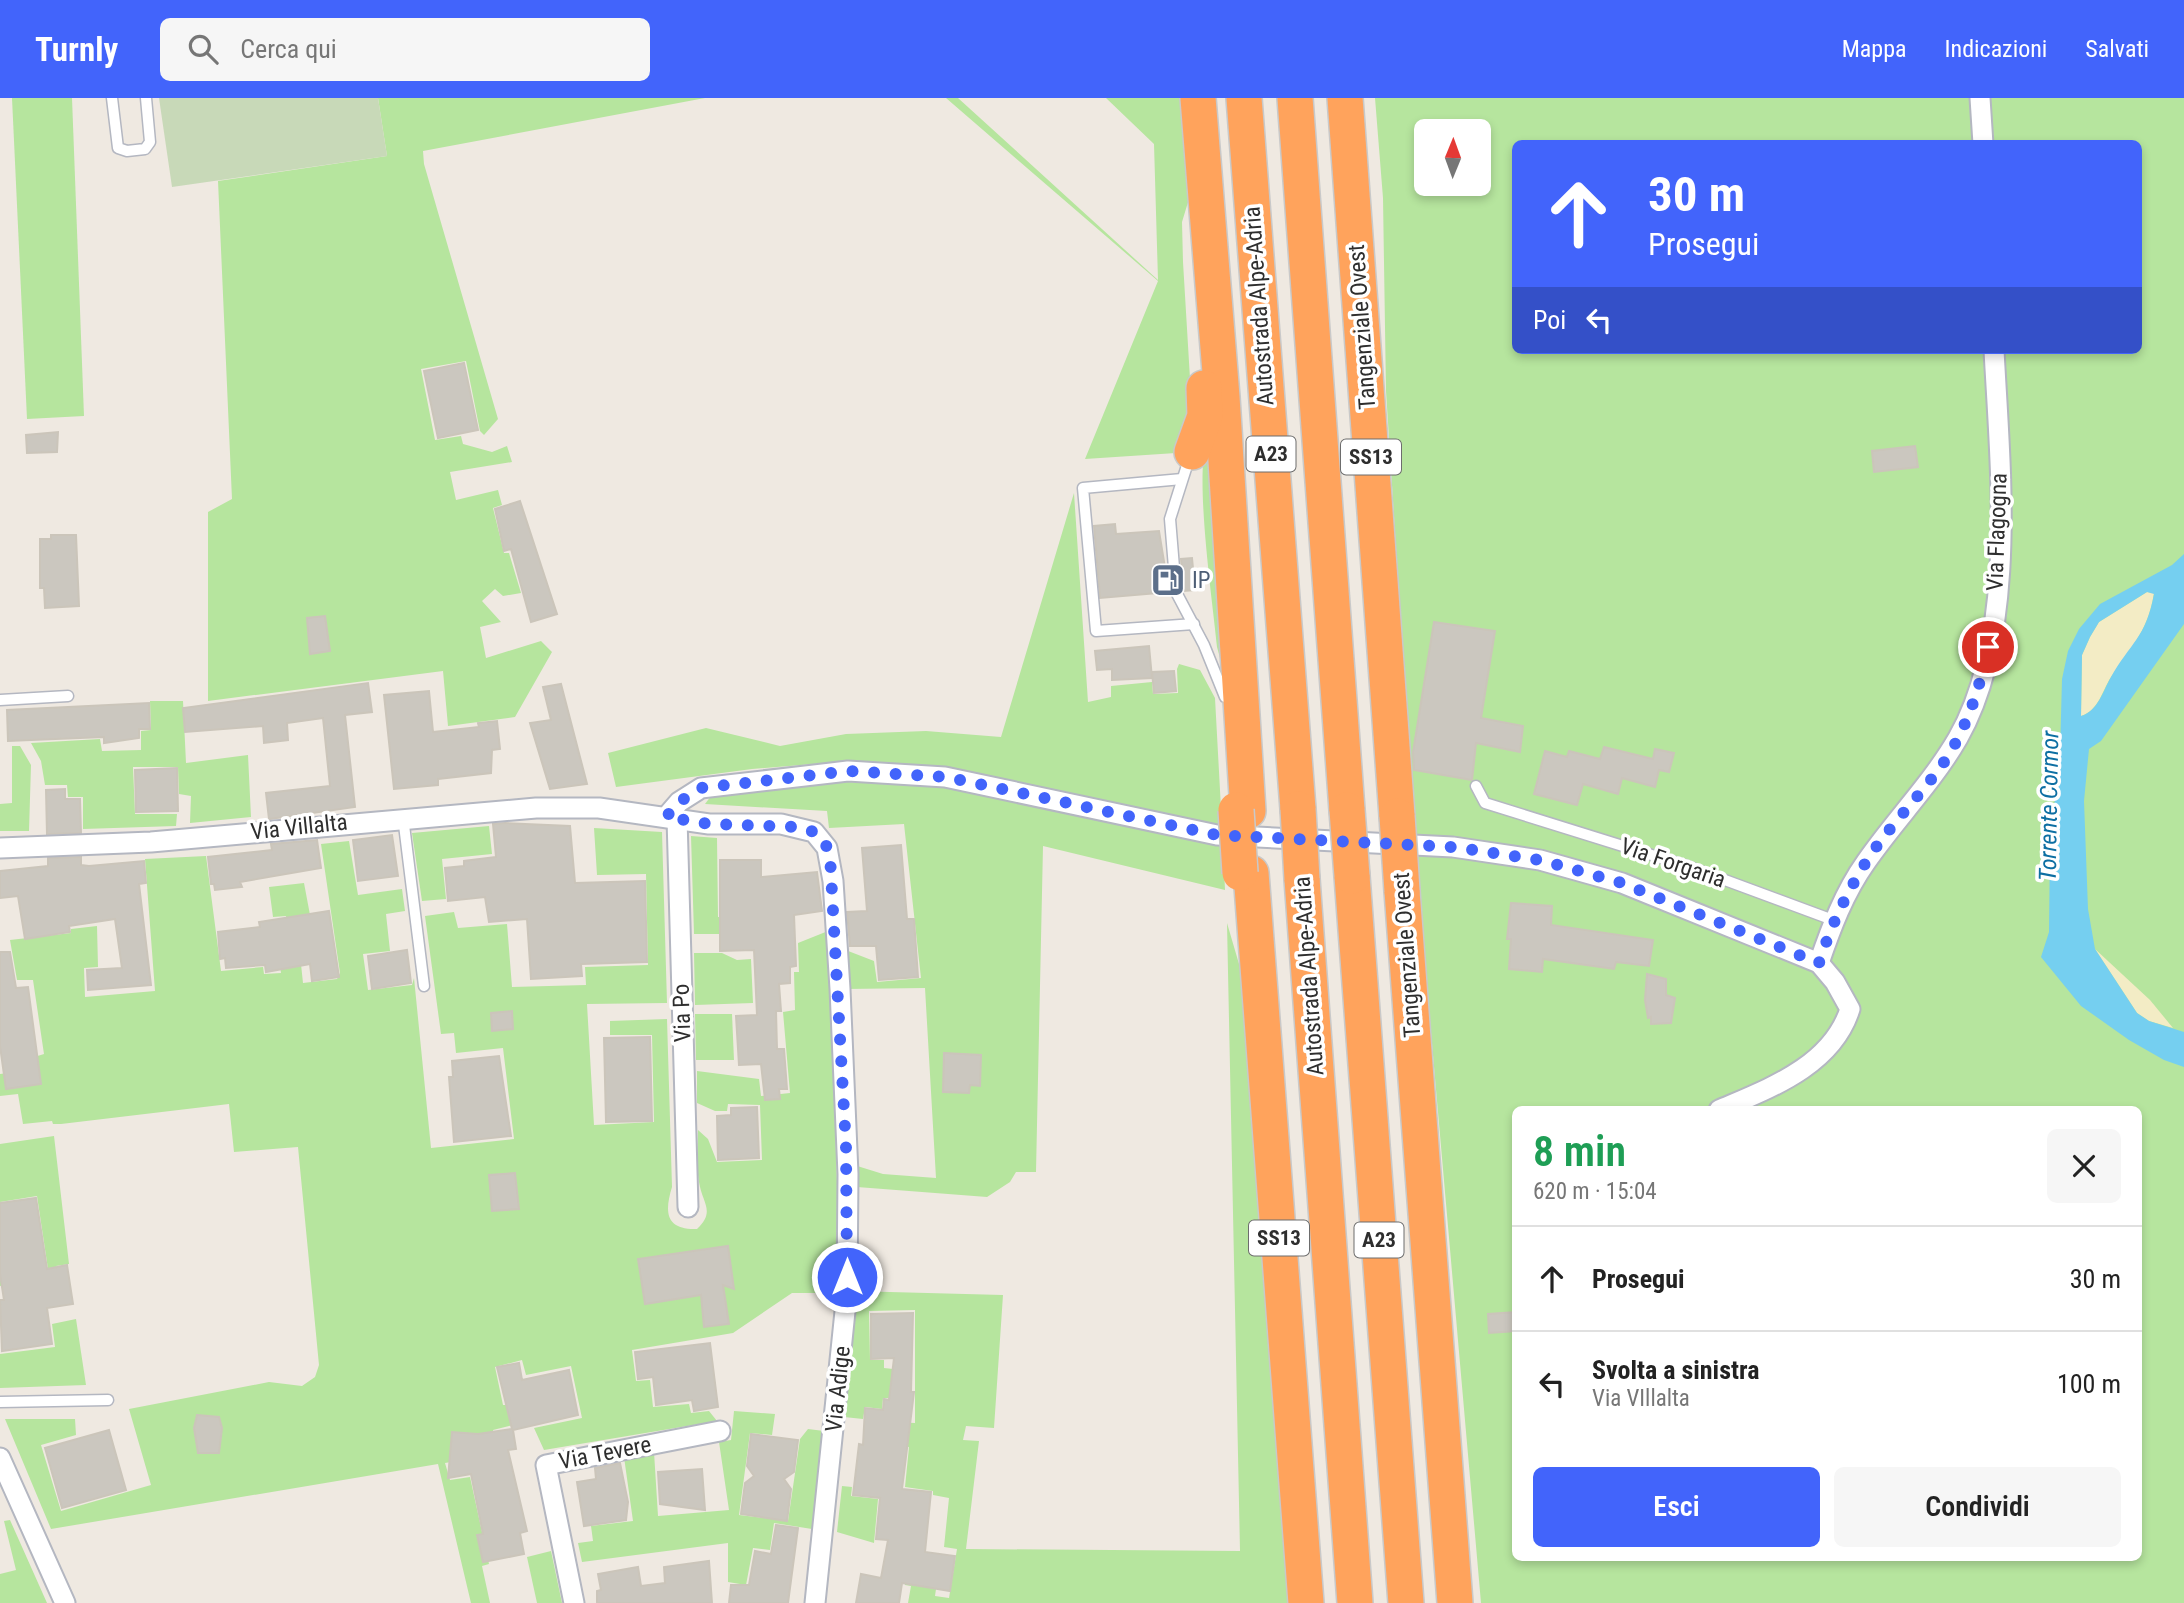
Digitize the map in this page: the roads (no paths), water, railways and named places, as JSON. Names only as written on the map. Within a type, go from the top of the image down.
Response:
[{"type":"highway","name":"SS13","points":[[1198,98],[1222,397],[1246,873],[1258,958],[1306,1603]]},
{"type":"highway","name":"Autostrada Alpe-Adria","points":[[1244,98],[1354,1603]]},
{"type":"highway","name":"A23","points":[[1295,98],[1406,1603]]},
{"type":"highway","name":"Tangenziale Ovest","points":[[1345,98],[1455,1603]]},
{"type":"highway","points":[[1187,466],[1205,416],[1195,242],[1206,201]]},
{"type":"highway","points":[[1224,697],[1242,811]]},
{"type":"street","points":[[1980,98],[1983,140]]},
{"type":"street","name":"Via Flagogna","points":[[1833,920],[1864,864],[1942,765],[1960,735],[1984,671],[1998,581],[2001,507],[1994,354]]},
{"type":"street","name":"Via Forgaria","points":[[672,818],[679,802],[701,788],[848,771],[946,777],[1217,835],[1453,847],[1540,860],[1622,883],[1819,963]]},
{"type":"street","name":"Via Villalta","points":[[0,848],[151,842],[403,817],[536,808],[599,808],[672,818]]},
{"type":"street","name":"Via Adige","points":[[672,818],[709,824],[780,824],[814,832],[824,840],[827,848],[833,881],[848,1174],[847,1292],[815,1603]]},
{"type":"street","name":"Via Po","points":[[672,818],[688,1207]]},
{"type":"street","points":[[1727,1106],[1791,1075],[1824,1054],[1844,1029],[1850,1009],[1835,982],[1819,963],[1833,920]]},
{"type":"street","name":"Via Tevere","points":[[574,1603],[546,1465],[720,1432]]},
{"type":"street","points":[[0,1458],[9,1503],[65,1603]]},
{"type":"lane","points":[[112,98],[118,148],[127,151],[145,149],[150,142],[146,98]]},
{"type":"lane","points":[[1194,624],[1096,631],[1083,488],[1187,466],[1170,519],[1176,592],[1194,624],[1224,697]]},
{"type":"lane","points":[[0,700],[68,696]]},
{"type":"lane","name":"Via Forgaria","points":[[1476,786],[1485,803],[1687,866],[1833,920]]},
{"type":"lane","points":[[403,817],[424,986]]},
{"type":"lane","points":[[0,1402],[108,1400]]},
{"type":"water","points":[[2184,554],[2184,624],[2101,741],[2089,749],[2084,801],[2088,909],[2095,949],[2137,1013],[2149,1021],[2184,1032],[2184,1067],[2164,1060],[2129,1040],[2081,1006],[2041,957],[2049,932],[2050,843],[2060,753],[2062,679],[2068,651],[2079,629],[2100,604],[2172,565]],"holes":[[[2147,592],[2154,594],[2142,631],[2118,665],[2096,705],[2081,716],[2082,655],[2090,637],[2099,622]]]},
{"type":"place","name":"IP","points":[[1168,580]]},
{"type":"water label","name":"Torrente Cormor","points":[[2049,806]]}]
